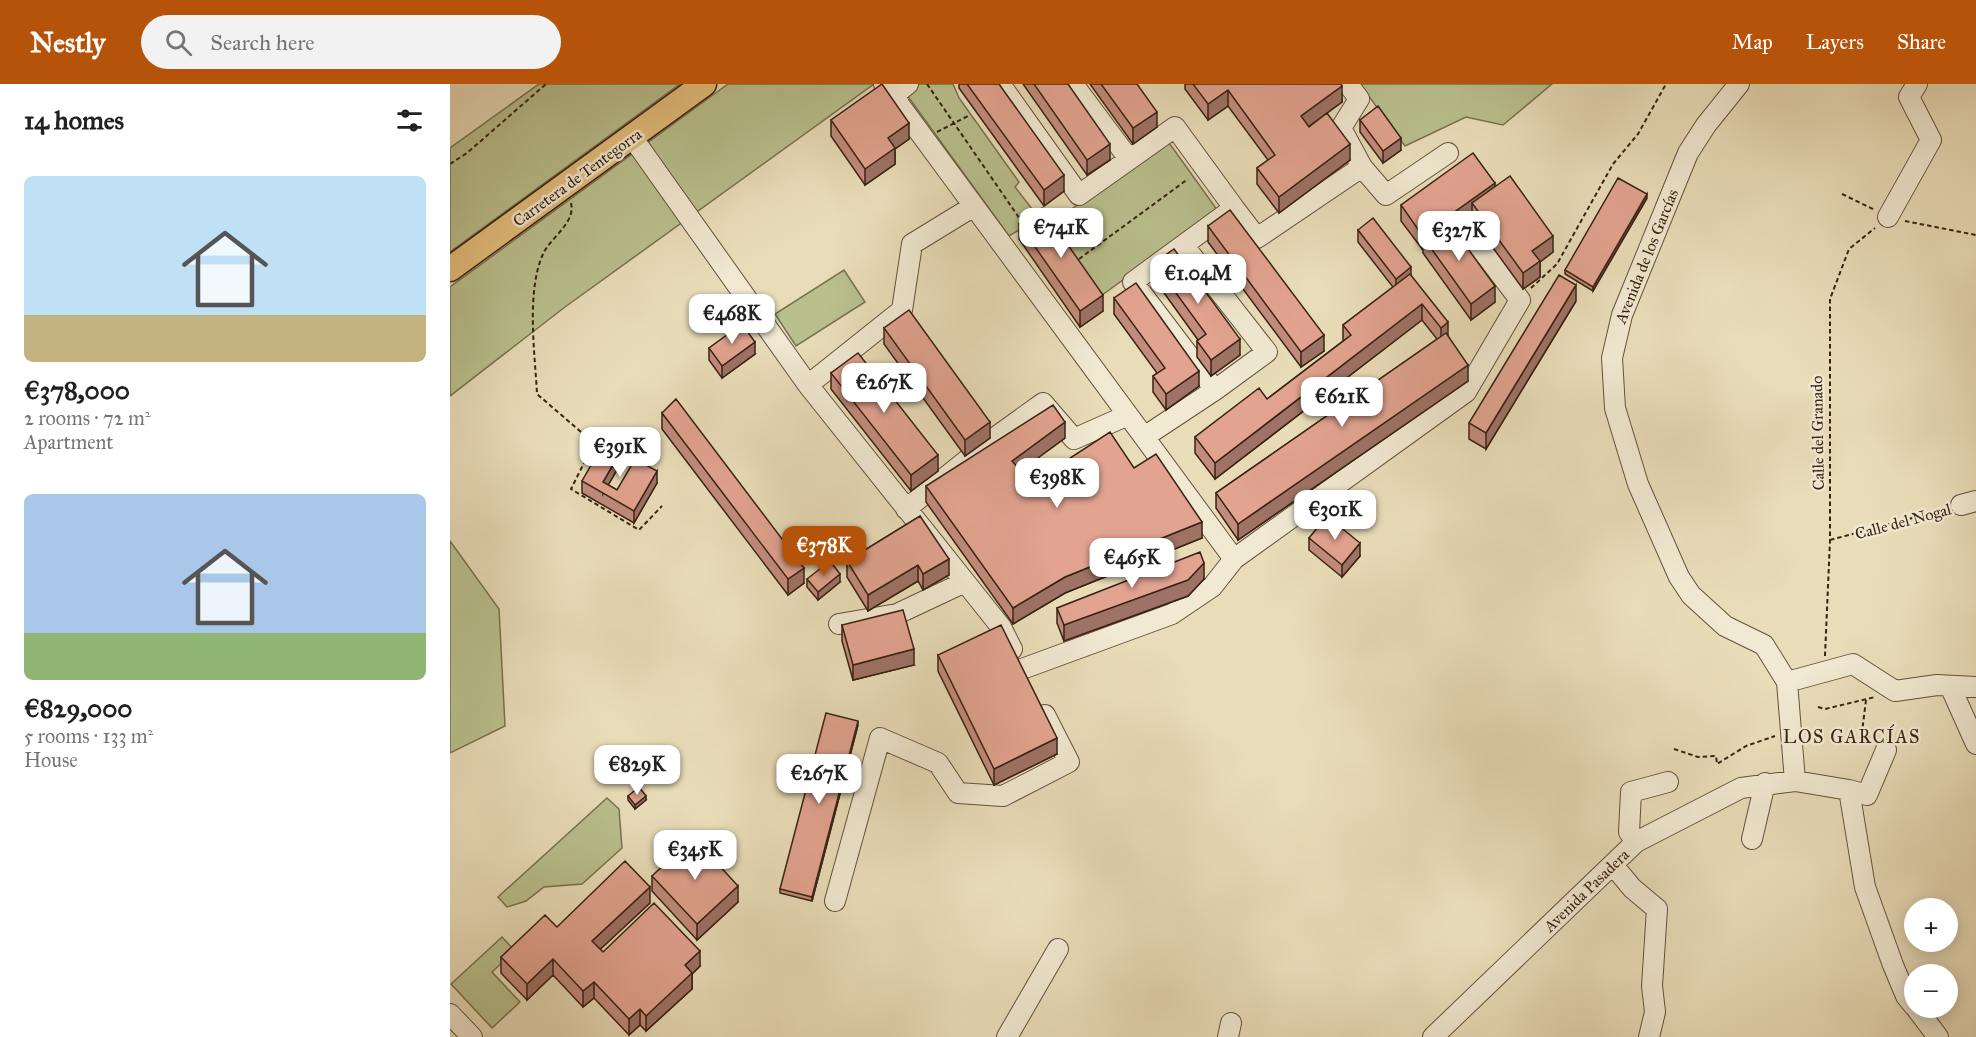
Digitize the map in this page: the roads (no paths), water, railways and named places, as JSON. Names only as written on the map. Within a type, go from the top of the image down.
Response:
[{"type":"main road","name":"Carretera de Tentegorra","points":[[450,269],[704,84]]},
{"type":"street","points":[[1000,84],[1079,195],[1174,127],[1257,238],[1362,167]]},
{"type":"street","points":[[1073,84],[1129,159]]},
{"type":"street","points":[[1348,84],[1359,99],[1341,128],[1362,167],[1386,195],[1448,153]]},
{"type":"street","name":"Avenida de los Garcías","points":[[1739,84],[1706,125],[1688,153],[1617,330],[1612,358],[1613,384],[1615,408],[1630,464],[1679,577],[1691,595],[1714,618],[1764,645],[1786,682],[1795,781]]},
{"type":"street","points":[[1888,217],[1931,140],[1909,97],[1917,84]]},
{"type":"street","points":[[895,88],[924,138],[1234,559]]},
{"type":"street","points":[[632,137],[808,385],[1001,627],[1069,762],[1003,796],[958,793],[938,763],[880,738],[836,901]]},
{"type":"street","points":[[808,385],[902,310],[912,244],[974,206]]},
{"type":"street","points":[[1215,390],[1133,282],[1234,208]]},
{"type":"street","points":[[1022,669],[1172,614],[1212,587],[1234,559],[1466,392],[1520,300],[1469,233]]},
{"type":"street","points":[[1144,437],[1267,352],[1184,246]]},
{"type":"street","points":[[906,509],[993,439],[1044,403],[1074,439],[1128,416]]},
{"type":"street","points":[[839,624],[897,614],[965,582]]},
{"type":"street","points":[[1786,682],[1853,664],[1894,691],[1937,685],[1976,687]]},
{"type":"street","points":[[1950,686],[1976,744]]},
{"type":"street","points":[[1886,750],[1867,795],[1849,790],[1865,887],[1904,991]]},
{"type":"street","name":"Avenida Pasadera","points":[[1433,1037],[1636,842],[1741,788],[1765,783],[1795,781],[1849,790]]},
{"type":"street","points":[[1636,842],[1629,832],[1631,792],[1668,782]]},
{"type":"street","points":[[1752,839],[1765,783]]},
{"type":"street","points":[[1613,865],[1632,888],[1657,909],[1652,986],[1655,1012],[1649,1037]]},
{"type":"street","points":[[1008,1037],[1058,949]]},
{"type":"street","points":[[450,1014],[472,1037]]},
{"type":"street","points":[[1923,1018],[1938,1037]]},
{"type":"district","name":"LOS GARCÍAS","points":[[1852,737]]}]
